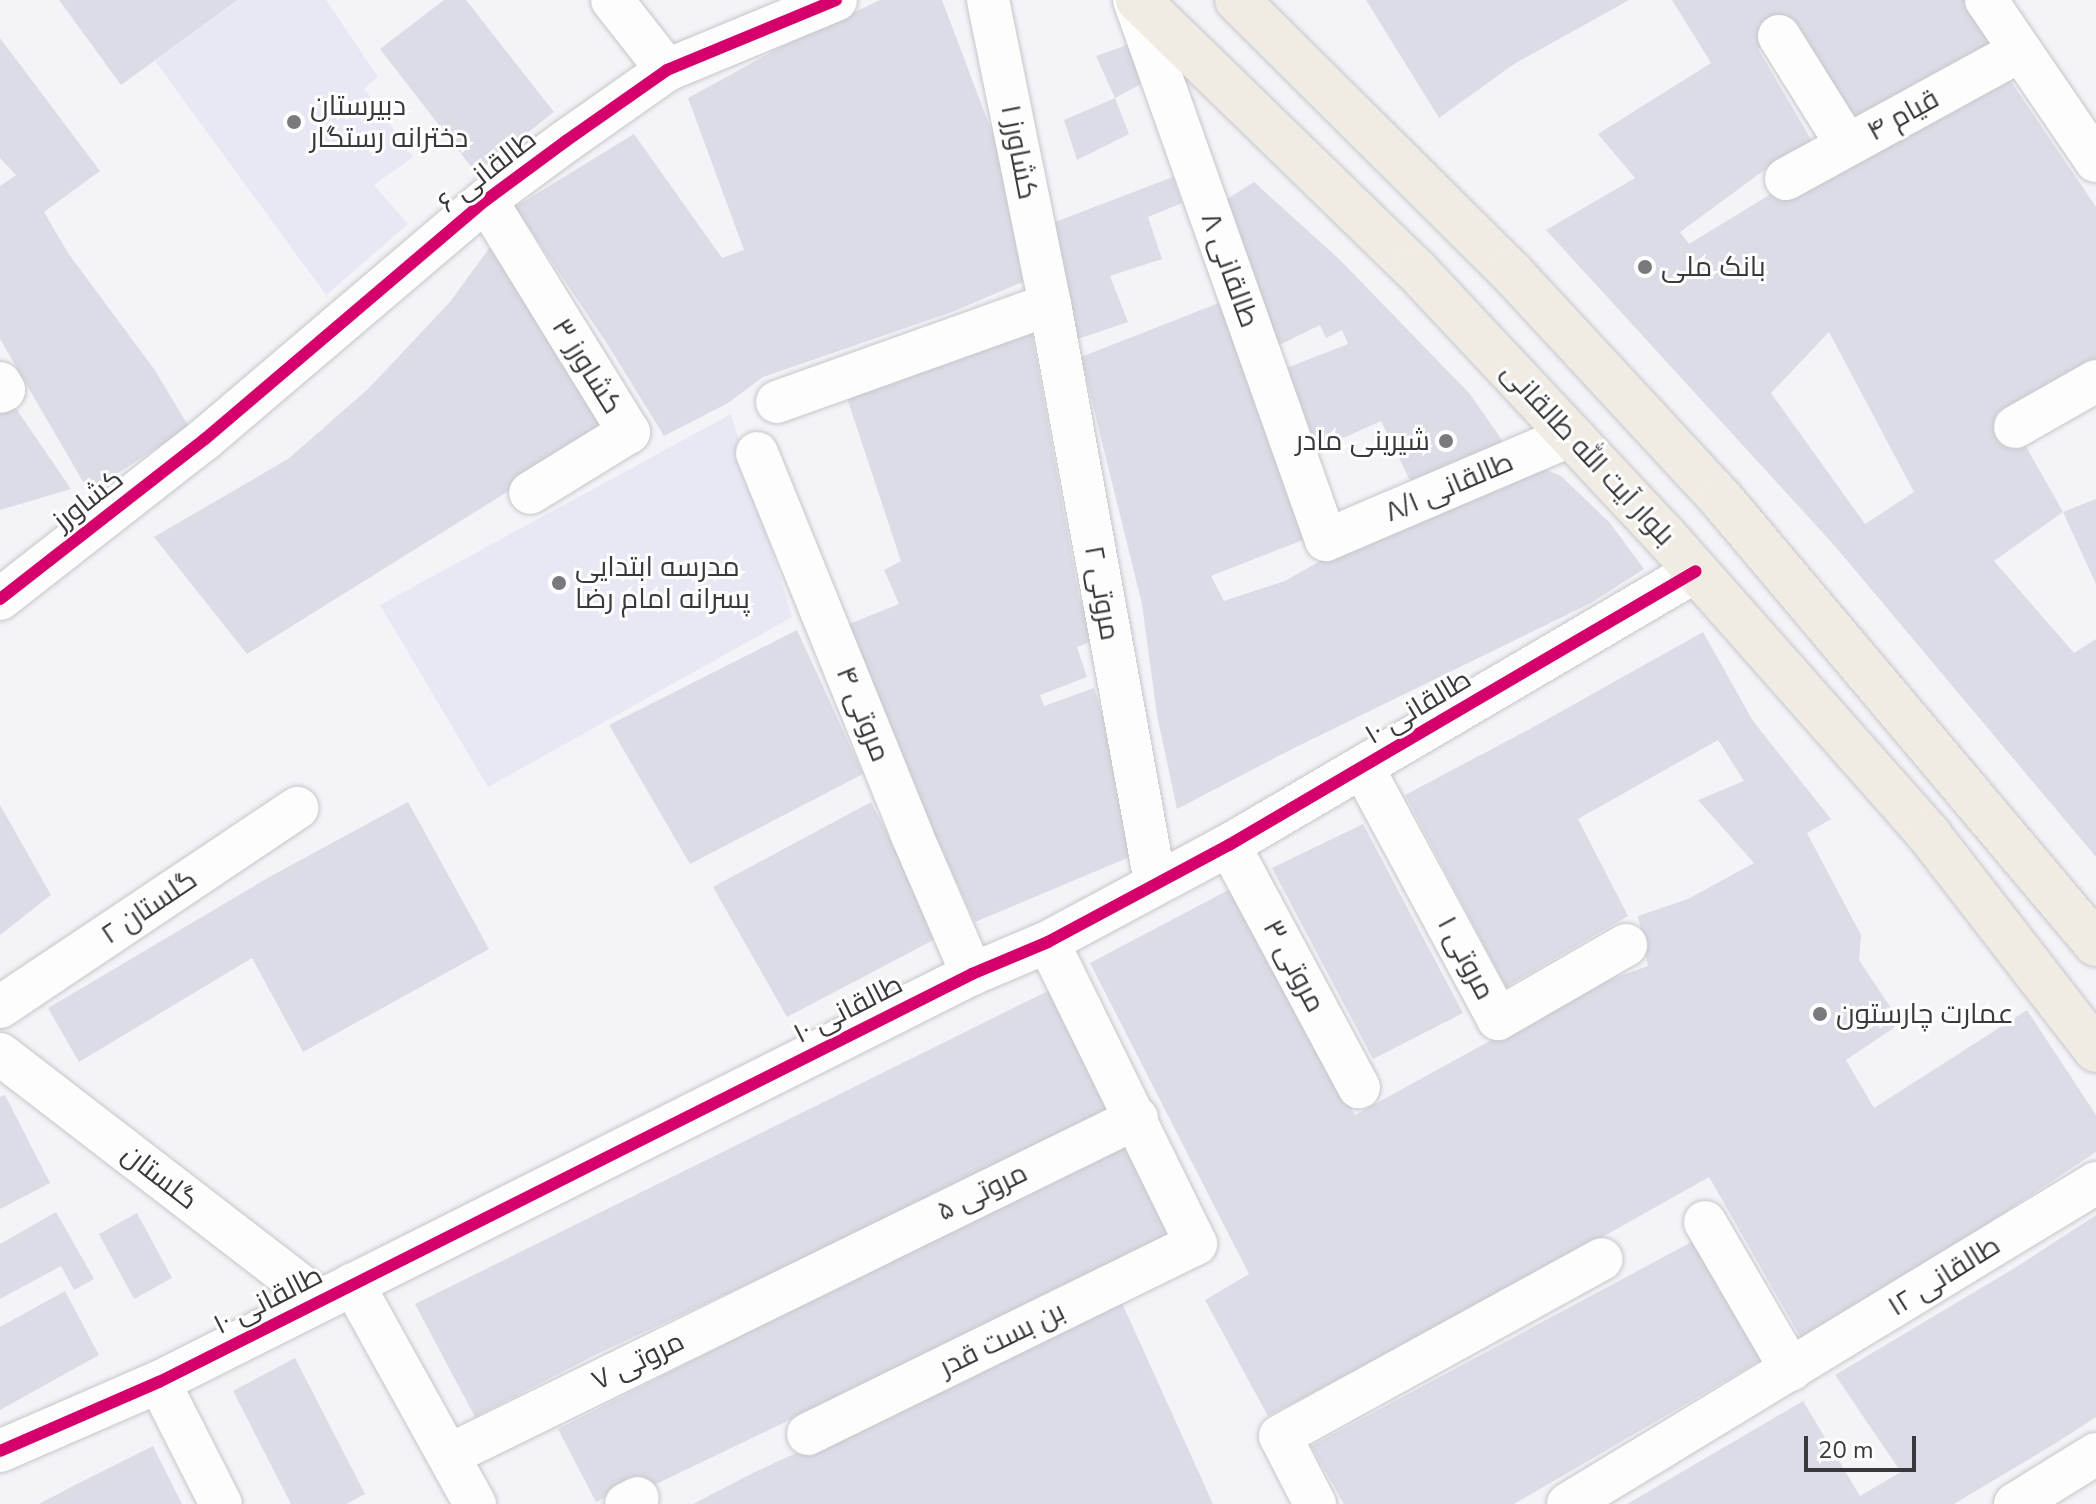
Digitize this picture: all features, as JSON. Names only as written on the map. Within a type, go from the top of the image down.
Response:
[{"type":"main road","name":"بلوار آیت الله طالقانی","points":[[1136,0],[1415,269],[1572,435],[1930,836],[2096,1050]]},
{"type":"main road","points":[[1237,0],[1511,272],[1722,500],[2093,933]]},
{"type":"street","points":[[612,0],[667,70]]},
{"type":"street","name":"طالقانی ۶","points":[[205,439],[486,200],[667,70],[836,0]]},
{"type":"street","name":"کشاورز ۱","points":[[988,0],[1050,304]]},
{"type":"street","name":"طالقانی ۸","points":[[1136,0],[1326,540]]},
{"type":"street","points":[[1986,0],[2096,161]]},
{"type":"street","points":[[1779,36],[1847,145]]},
{"type":"street","name":"قیام ۴","points":[[1786,179],[2020,51]]},
{"type":"street","name":"کشاورز ۳","points":[[486,200],[629,432],[530,493]]},
{"type":"street","points":[[777,402],[1050,304]]},
{"type":"street","name":"مروتی ۲","points":[[1050,304],[1155,882]]},
{"type":"street","points":[[2015,427],[2096,381]]},
{"type":"street","points":[[0,383],[4,390],[0,392]]},
{"type":"street","name":"طالقانی ۸/۱","points":[[1326,540],[1572,435]]},
{"type":"street","name":"کشاورز","points":[[0,599],[205,439]]},
{"type":"street","name":"مروتی ۴","points":[[757,453],[911,833],[972,974]]},
{"type":"street","name":"طالقانی ۱۰","points":[[0,1451],[159,1382],[972,974],[1048,942],[1229,845],[1696,571]]},
{"type":"street","name":"مروتی ۱","points":[[1363,768],[1498,1019],[1626,945]]},
{"type":"street","name":"گلستان ۲","points":[[0,1007],[297,808]]},
{"type":"street","name":"مروتی ۳","points":[[1229,845],[1359,1087]]},
{"type":"street","points":[[1048,942],[1137,1118]]},
{"type":"street","name":"گلستان","points":[[0,1054],[336,1292]]},
{"type":"street","name":"بن بست قدر","points":[[808,1434],[1196,1244],[1137,1118]]},
{"type":"street","name":"مروتی ۵","points":[[827,1267],[1137,1118]]},
{"type":"street","name":"طالقانی ۱۲","points":[[1568,1504],[2096,1183]]},
{"type":"street","points":[[1705,1222],[1791,1370]]},
{"type":"street","points":[[1315,1504],[1280,1436],[1602,1259]]},
{"type":"street","name":"مروتی ۷","points":[[449,1455],[827,1267]]},
{"type":"street","points":[[336,1292],[449,1455],[475,1504]]},
{"type":"street","points":[[159,1382],[221,1504]]},
{"type":"street","points":[[2015,1504],[2096,1454]]},
{"type":"shaded area","name":"دبیرستان دخترانه رستگار","points":[[239,0],[326,0],[378,77],[364,88],[413,157],[374,185],[408,224],[326,295],[155,61]]},
{"type":"shaded area","points":[[731,414],[792,617],[488,787],[380,605]]},
{"type":"building","points":[[59,0],[238,0],[121,85]]},
{"type":"building","points":[[444,0],[466,0],[554,112],[476,173],[380,49]]},
{"type":"building","points":[[880,0],[942,0],[996,143],[1023,282],[952,312],[763,377],[728,403],[664,436],[606,342],[515,207],[634,134],[722,258],[744,250],[688,98],[777,49]]},
{"type":"building","points":[[1366,0],[1629,0],[1514,64],[1439,118]]},
{"type":"building","points":[[1672,0],[1969,0],[2004,47],[1858,129],[1792,26],[1758,49],[1812,141],[1774,163],[1680,232],[1689,244],[1779,189],[2010,80],[2096,207],[2096,361],[1998,413],[2015,427],[2063,512],[1994,561],[2074,653],[2096,639],[2096,857],[1834,545],[1546,230],[1635,178],[1598,134],[1711,63]],"holes":[[[1829,332],[1914,492],[1865,524],[1771,393]]]},
{"type":"building","points":[[0,38],[100,171],[44,212],[68,253],[154,369],[189,427],[89,492],[0,339],[0,186],[16,175],[0,158]]},
{"type":"building","points":[[1127,45],[1143,83],[1115,98],[1096,56]]},
{"type":"building","points":[[1115,98],[1129,134],[1077,160],[1064,120]]},
{"type":"building","points":[[1173,177],[1182,203],[1148,217],[1162,259],[1110,276],[1128,322],[1075,340],[1055,222]]},
{"type":"building","points":[[1254,182],[1340,260],[1470,394],[1506,446],[1415,491],[1381,421],[1303,456],[1271,374],[1348,344],[1342,330],[1326,338],[1320,325],[1263,353],[1213,208]]},
{"type":"building","points":[[493,243],[603,422],[560,459],[247,654],[154,537],[288,459],[368,389],[450,302]]},
{"type":"building","points":[[1224,301],[1313,536],[1211,576],[1224,601],[1285,581],[1334,553],[1540,467],[1561,476],[1610,523],[1644,569],[1591,603],[1292,749],[1177,809],[1157,715],[1142,604],[1081,357]]},
{"type":"building","points":[[1031,328],[1079,597],[1098,639],[1077,647],[1087,677],[1040,695],[1044,706],[1094,688],[1144,851],[975,922],[839,628],[899,604],[884,570],[901,561],[847,398]]},
{"type":"building","points":[[15,407],[71,489],[0,510],[0,413]]},
{"type":"building","points":[[2096,499],[2096,584],[2063,512]]},
{"type":"building","points":[[797,630],[863,774],[690,864],[609,725]]},
{"type":"building","points":[[1703,632],[1753,721],[1831,819],[1807,833],[1861,935],[1859,960],[1901,1023],[1846,1060],[1874,1108],[2027,1010],[2096,1115],[2096,1152],[1963,1240],[1801,1338],[1709,1177],[1482,1305],[1268,1416],[1205,1300],[1249,1274],[1090,963],[1234,887],[1355,1115],[1586,988],[1648,966],[1638,916],[1688,899],[1754,863],[1698,800],[1744,781],[1718,740],[1578,819],[1628,916],[1506,987],[1405,795]]},
{"type":"building","points":[[408,802],[489,949],[303,1052],[252,958],[79,1062],[48,1008],[271,876]]},
{"type":"building","points":[[871,802],[941,936],[787,1017],[713,887]]},
{"type":"building","points":[[0,805],[51,895],[0,935]]},
{"type":"building","points":[[1363,824],[1463,1013],[1373,1059],[1272,868]]},
{"type":"building","points":[[1056,987],[1120,1106],[914,1207],[595,1355],[475,1417],[415,1304]]},
{"type":"building","points":[[5,1095],[50,1183],[0,1209],[0,1097]]},
{"type":"building","points":[[1129,1138],[1175,1235],[650,1487],[644,1477],[596,1502],[558,1429]]},
{"type":"building","points":[[56,1212],[94,1279],[74,1290],[61,1266],[0,1299],[0,1244]]},
{"type":"building","points":[[137,1213],[172,1278],[134,1299],[99,1234]]},
{"type":"building","points":[[2096,1215],[2096,1417],[2056,1443],[1954,1504],[1627,1504],[1803,1401],[1860,1496],[1901,1472],[1835,1375],[2018,1266]]},
{"type":"building","points":[[1697,1239],[1763,1359],[1514,1504],[1344,1504],[1311,1446]]},
{"type":"building","points":[[65,1291],[99,1355],[0,1410],[0,1327]]},
{"type":"building","points":[[1122,1303],[1213,1504],[693,1504],[753,1473]]},
{"type":"building","points":[[295,1358],[365,1494],[346,1504],[291,1504],[233,1391]]},
{"type":"building","points":[[153,1446],[182,1504],[39,1504],[77,1484]]},
{"type":"cycle path","points":[[0,599],[205,439],[486,200],[566,141],[667,70],[836,0]]},
{"type":"cycle path","points":[[0,1451],[159,1382],[972,974],[1048,942],[1229,845],[1696,571]]},
{"type":"place","name":"دبیرستان دخترانه رستگار","points":[[294,122]]},
{"type":"place","name":"بانک ملی","points":[[1645,267]]},
{"type":"place","name":"شیرینی مادر","points":[[1446,441]]},
{"type":"place","name":"مدرسه ابتدایی پسرانه امام رضا","points":[[559,583]]},
{"type":"place","name":"عمارت چارستون","points":[[1820,1014]]}]
